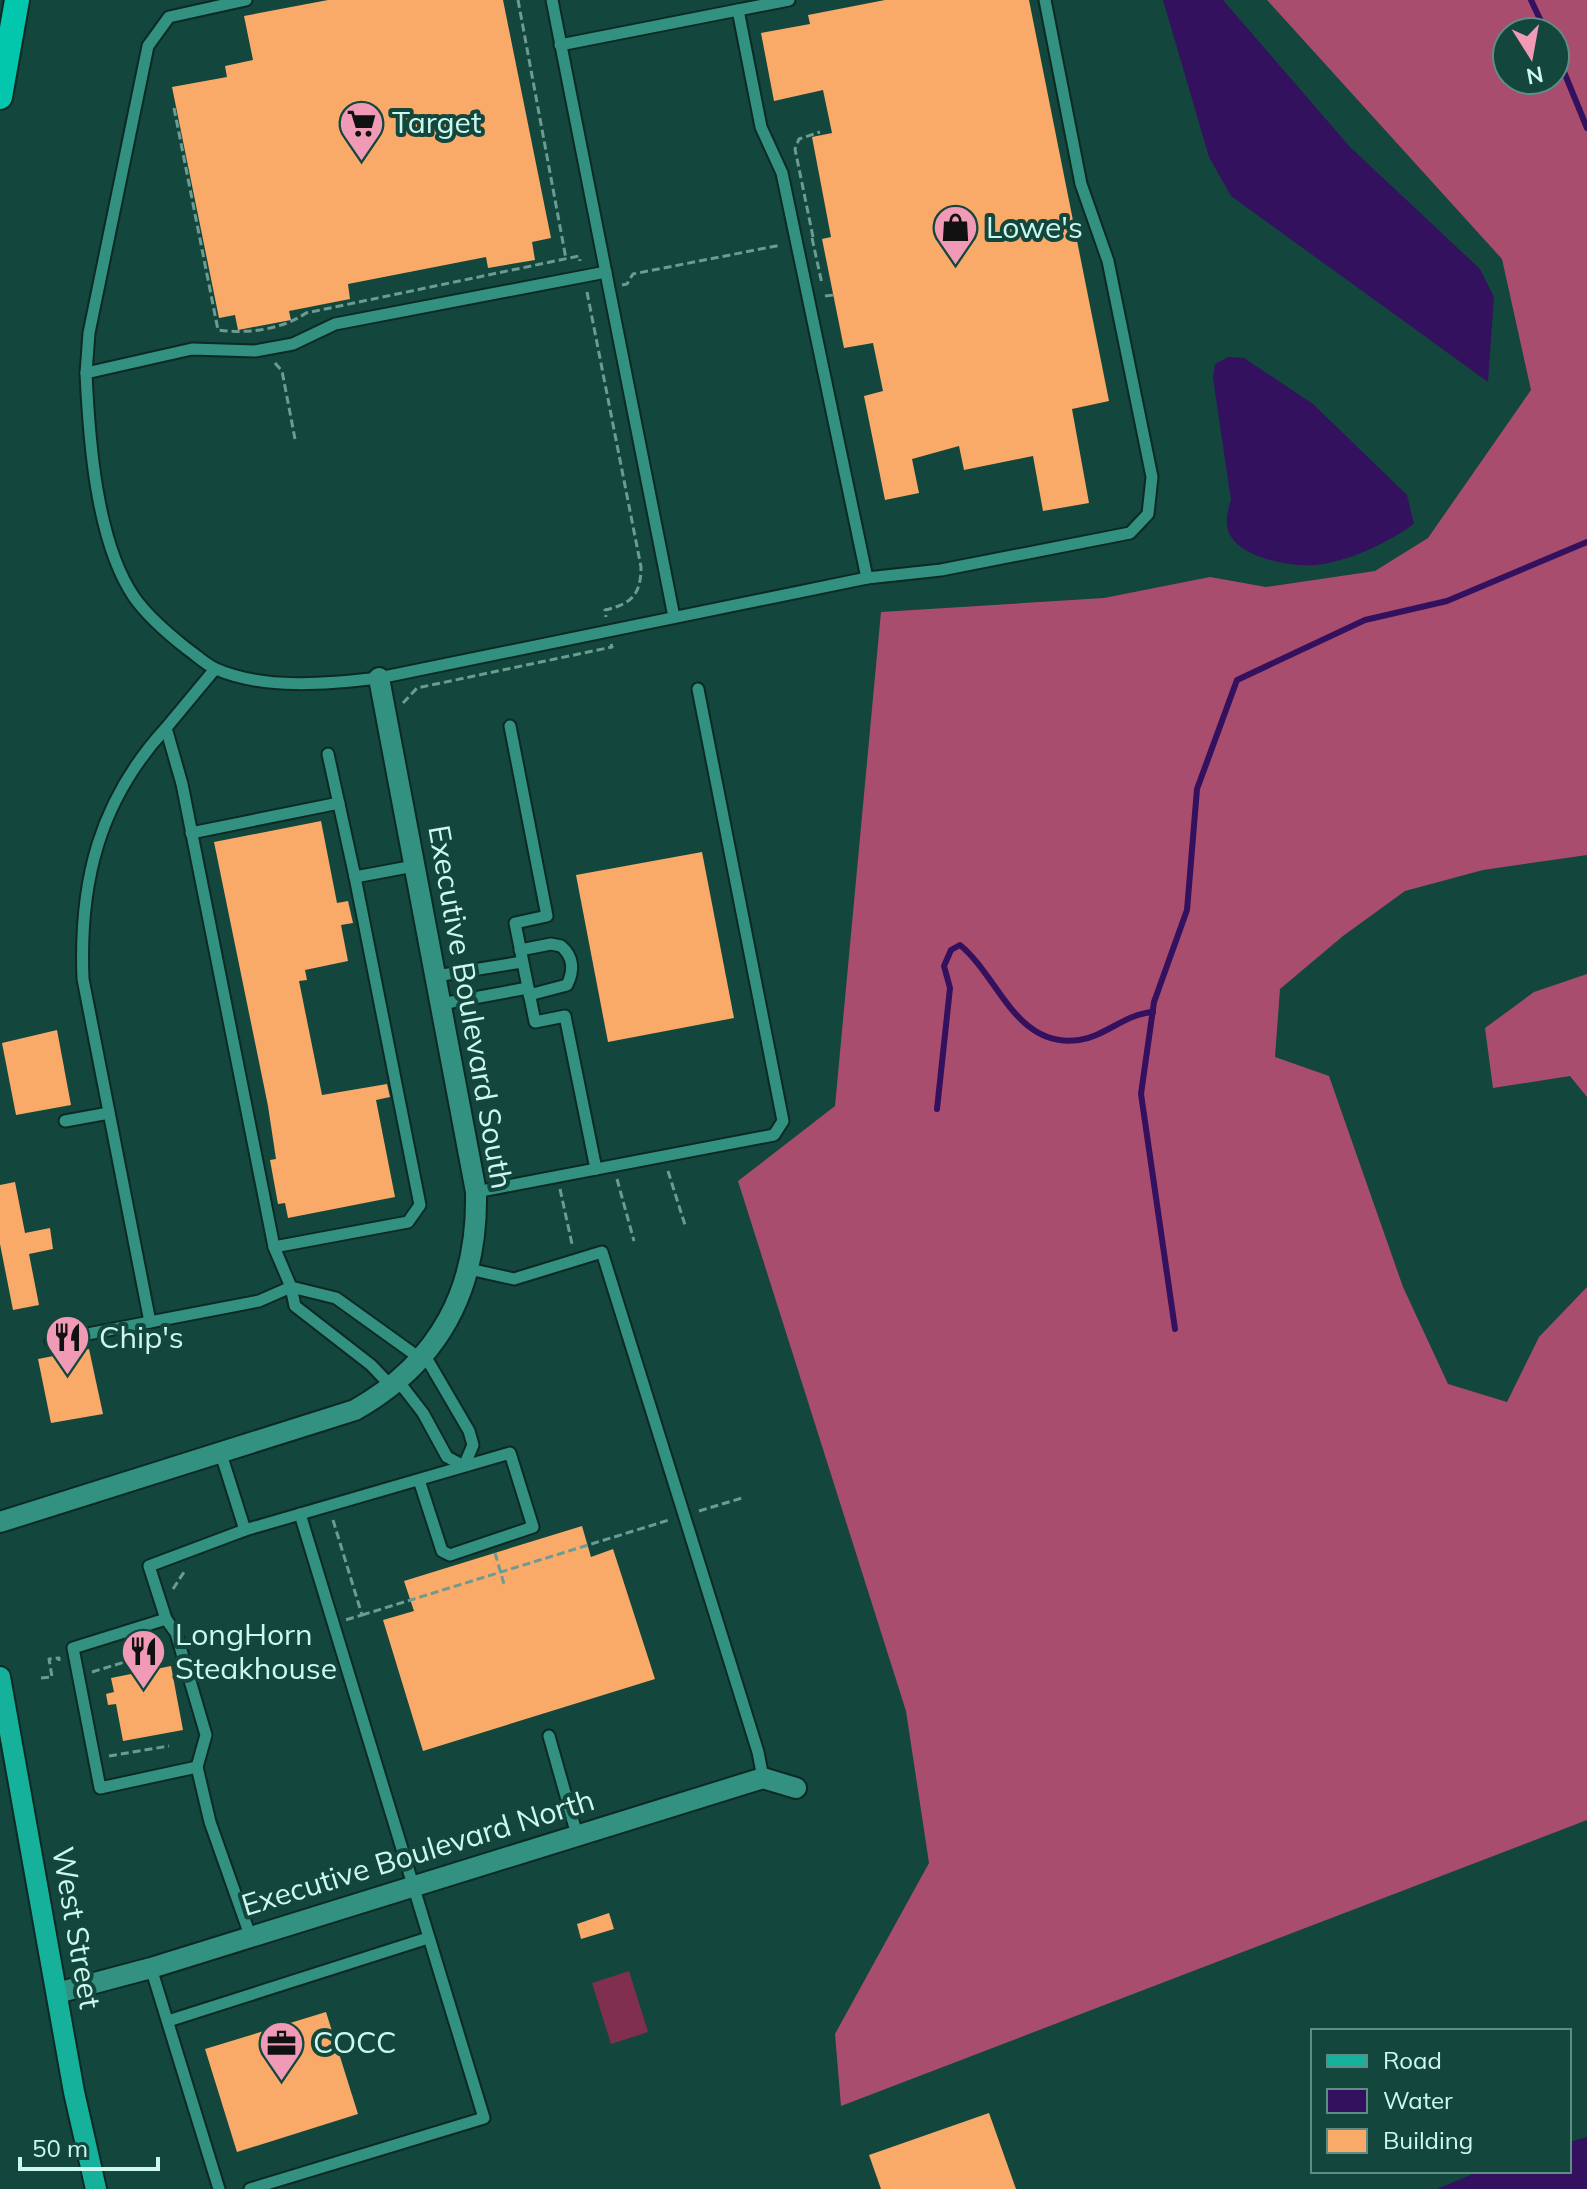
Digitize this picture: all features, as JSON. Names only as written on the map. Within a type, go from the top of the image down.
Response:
[{"type":"highway","points":[[0,73],[16,0]]},
{"type":"highway","points":[[0,97],[16,0]]},
{"type":"main road","name":"West Street","points":[[0,1677],[96,2189]]},
{"type":"street","name":"Executive Boulevard South","points":[[0,1522],[332,1419],[396,1384],[422,1356],[450,1317],[469,1269],[476,1192],[379,678]]},
{"type":"street","points":[[763,1778],[796,1788]]},
{"type":"street","name":"Executive Boulevard North","points":[[57,1993],[251,1938],[763,1778]]},
{"type":"lane","points":[[246,0],[169,17],[148,46],[89,333],[86,373],[99,488],[118,568],[135,597],[163,630],[215,669],[251,679],[327,684],[379,678],[867,578],[941,570],[1130,533],[1148,514],[1153,497],[1149,461],[1108,261],[1081,184],[1045,0]]},
{"type":"lane","points":[[552,0],[674,617]]},
{"type":"lane","points":[[560,45],[789,0]]},
{"type":"lane","points":[[738,10],[761,127],[782,173],[867,578]]},
{"type":"lane","points":[[86,373],[192,349],[255,351],[293,344],[335,324],[606,272]]},
{"type":"lane","points":[[150,1322],[83,979],[81,925],[89,873],[108,812],[138,758],[215,669]]},
{"type":"lane","points":[[476,1192],[774,1135],[783,1121],[698,689]]},
{"type":"lane","points":[[510,726],[547,916],[515,923],[521,956],[535,1022],[565,1016],[596,1169]]},
{"type":"lane","points":[[166,728],[182,784],[274,1247],[291,1287],[295,1306],[396,1384],[423,1413],[447,1457],[464,1466]]},
{"type":"lane","points":[[274,1247],[408,1222],[420,1205],[328,754]]},
{"type":"lane","points":[[191,833],[339,803]]},
{"type":"lane","points":[[355,877],[414,866]]},
{"type":"lane","points":[[436,976],[521,956],[551,944],[561,946],[572,964],[567,985],[441,1004]]},
{"type":"lane","points":[[65,1121],[109,1113]]},
{"type":"lane","points":[[469,1269],[514,1279],[602,1252],[758,1752],[763,1778]]},
{"type":"lane","points":[[51,1341],[259,1301],[291,1287],[336,1298],[422,1356],[469,1431],[473,1445],[464,1466]]},
{"type":"lane","points":[[251,1938],[210,1822],[197,1767],[206,1735],[176,1633],[166,1619],[149,1566],[245,1530],[510,1453],[533,1527],[450,1555],[442,1551],[419,1480]]},
{"type":"lane","points":[[221,1454],[245,1530]]},
{"type":"lane","points":[[250,2189],[484,2118],[300,1514]]},
{"type":"lane","points":[[166,1619],[73,1648],[100,1788],[197,1767]]},
{"type":"lane","points":[[549,1736],[577,1835]]},
{"type":"lane","points":[[168,2021],[428,1938]]},
{"type":"lane","points":[[151,1968],[219,2189]]},
{"type":"path","points":[[518,0],[566,259]]},
{"type":"path","points":[[174,108],[218,330],[240,333],[292,323],[306,313],[579,256],[641,567],[639,590],[632,600],[605,610],[612,647],[417,688],[403,703],[404,715]]},
{"type":"path","points":[[820,132],[799,139],[795,149],[825,296],[834,295]]},
{"type":"path","points":[[587,293],[627,284],[633,274],[813,237]]},
{"type":"path","points":[[267,326],[275,366],[282,371],[295,439]]},
{"type":"path","points":[[665,1156],[685,1225]]},
{"type":"path","points":[[615,1165],[634,1241]]},
{"type":"path","points":[[558,1177],[576,1259]]},
{"type":"path","points":[[334,1624],[742,1498]]},
{"type":"path","points":[[328,1505],[362,1615]]},
{"type":"path","points":[[492,1542],[504,1584]]},
{"type":"path","points":[[160,1600],[174,1596],[175,1582],[187,1568]]},
{"type":"path","points":[[92,1673],[161,1651],[152,1624]]},
{"type":"path","points":[[107,1756],[169,1746]]},
{"type":"shaded area","points":[[1267,0],[1587,0],[1587,855],[1483,870],[1405,891],[1343,936],[1280,989],[1275,1057],[1329,1076],[1403,1287],[1448,1384],[1507,1402],[1539,1337],[1587,1287],[1587,1820],[841,2106],[835,2034],[929,1863],[906,1711],[738,1181],[835,1106],[881,612],[1104,598],[1210,577],[1266,587],[1375,571],[1428,538],[1531,390],[1502,259]]},
{"type":"shaded area","points":[[1587,974],[1587,1097],[1570,1076],[1493,1088],[1485,1028],[1534,992]]},
{"type":"shaded area","points":[[629,1971],[648,2032],[611,2044],[592,1983]]},
{"type":"water","points":[[1163,0],[1223,0],[1350,147],[1480,269],[1494,297],[1488,382],[1231,196],[1209,157]]},
{"type":"water","points":[[1228,357],[1244,358],[1313,404],[1407,495],[1414,524],[1358,554],[1312,565],[1269,560],[1255,555],[1234,540],[1227,526],[1231,500],[1213,378],[1215,364]]},
{"type":"water","points":[[1587,2137],[1587,2189],[1437,2189],[1475,2173],[1571,2173],[1571,2141]]},
{"type":"building","name":"Target","points":[[328,0],[503,0],[551,238],[532,242],[535,260],[488,268],[486,257],[348,284],[350,299],[289,311],[291,320],[238,330],[235,315],[219,318],[172,87],[227,77],[225,66],[253,60],[244,16]]},
{"type":"building","name":"Lowe's","points":[[885,0],[1029,0],[1109,401],[1072,409],[1089,503],[1043,511],[1033,456],[964,470],[959,446],[912,459],[919,493],[885,500],[864,396],[883,391],[873,343],[844,348],[822,239],[831,237],[812,137],[832,133],[823,90],[774,101],[761,33],[810,24],[808,15]]},
{"type":"building","points":[[321,821],[337,903],[348,901],[353,923],[341,925],[348,961],[305,970],[307,980],[299,981],[322,1095],[387,1084],[390,1097],[376,1100],[395,1197],[288,1218],[285,1203],[278,1204],[270,1160],[276,1159],[268,1106],[214,842]]},
{"type":"building","points":[[702,852],[734,1018],[608,1042],[576,875]]},
{"type":"building","points":[[57,1030],[71,1105],[16,1115],[2,1043]]},
{"type":"building","points":[[15,1182],[25,1233],[50,1228],[53,1249],[29,1254],[39,1305],[13,1310],[0,1244],[0,1185]]},
{"type":"building","name":"Chip's","points":[[89,1349],[103,1414],[51,1423],[38,1359]]},
{"type":"building","points":[[582,1526],[591,1557],[613,1549],[655,1679],[423,1751],[383,1620],[414,1611],[404,1581]]},
{"type":"building","points":[[171,1666],[183,1730],[123,1741],[116,1704],[108,1705],[106,1694],[114,1692],[111,1678]]},
{"type":"building","points":[[609,1913],[614,1929],[581,1939],[577,1924]]},
{"type":"building","name":"COCC","points":[[326,2012],[358,2114],[237,2152],[205,2049]]},
{"type":"building","points":[[989,2113],[1016,2189],[881,2189],[869,2155]]},
{"type":"waterway","points":[[1531,0],[1538,16]]},
{"type":"waterway","points":[[1571,89],[1587,128]]},
{"type":"waterway","points":[[1175,1329],[1141,1094],[1154,1002],[1187,910],[1197,789],[1237,680],[1365,620],[1447,601],[1587,542]]},
{"type":"waterway","points":[[937,1109],[950,988],[944,966],[951,950],[960,945],[1024,1022],[1039,1033],[1057,1040],[1089,1038],[1133,1017],[1153,1012]]},
{"type":"place","name":"Target","points":[[361,162]]},
{"type":"place","name":"Lowe's","points":[[955,267]]},
{"type":"place","name":"Chip's","points":[[68,1377]]},
{"type":"place","name":"LongHorn Steakhouse","points":[[144,1691]]},
{"type":"place","name":"COCC","points":[[282,2082]]}]
